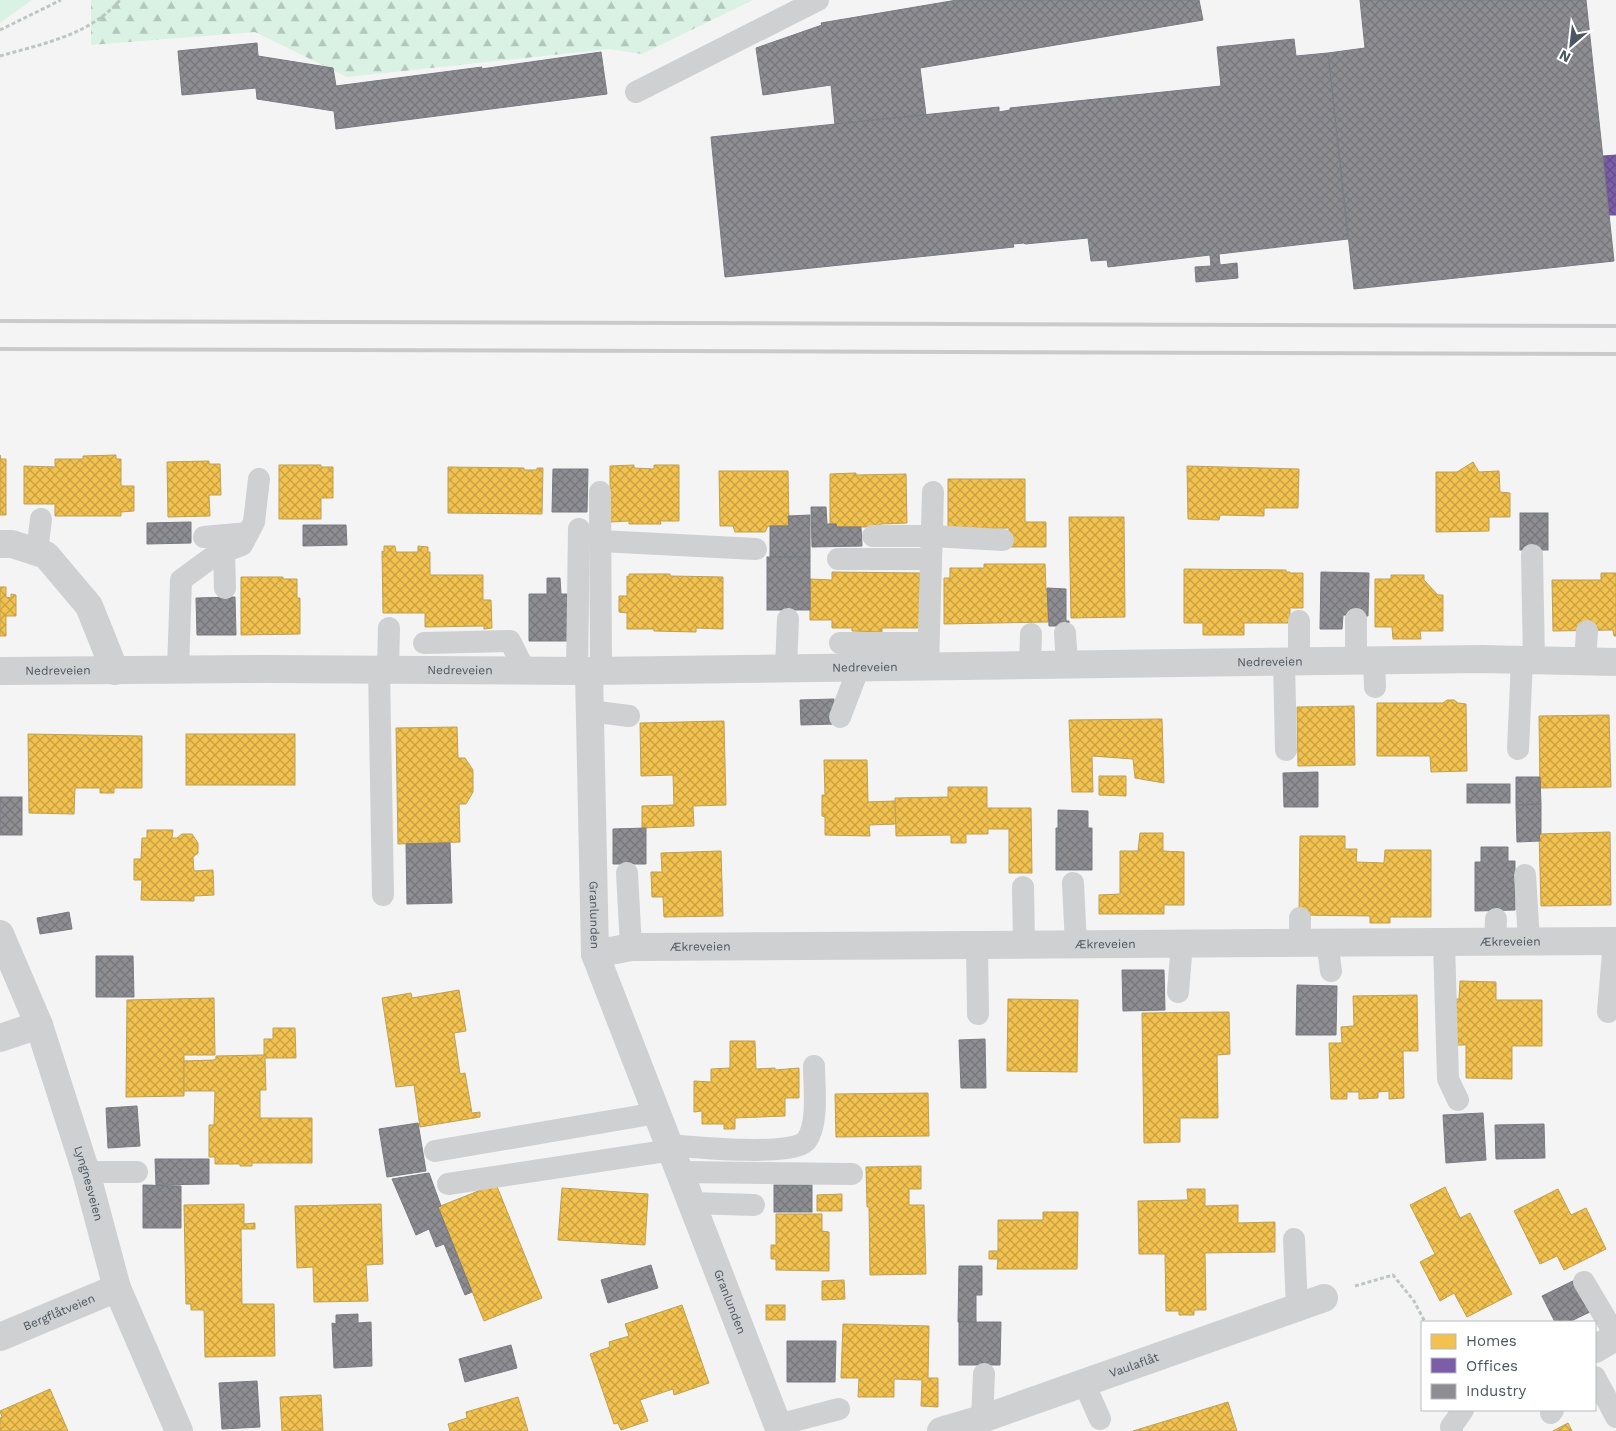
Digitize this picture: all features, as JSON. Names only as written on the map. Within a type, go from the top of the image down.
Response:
[{"type":"street","points":[[0,544],[12,544],[46,556],[89,606],[115,670]]},
{"type":"street","name":"Nedreveien","points":[[0,671],[589,671],[859,667],[928,654],[1030,665],[1481,659],[1616,662]]},
{"type":"street","name":"Granlunden","points":[[589,671],[595,954],[779,1428]]},
{"type":"street","name":"Ækreveien","points":[[595,954],[631,946],[1182,943],[1300,930],[1327,942],[1444,942],[1496,931],[1529,941],[1615,941]]},
{"type":"street","name":"Lyngnesveien","points":[[0,934],[39,1025],[86,1172],[117,1288],[179,1431]]},
{"type":"street","points":[[0,1038],[39,1025]]},
{"type":"street","name":"Bergflåtveien","points":[[0,1337],[117,1288]]},
{"type":"street","name":"Vaulaflåt","points":[[942,1431],[982,1419],[1324,1298]]},
{"type":"street","points":[[1596,1348],[1616,1337]]},
{"type":"lane","points":[[636,92],[818,0]]},
{"type":"lane","points":[[178,670],[181,580],[215,556],[242,545],[254,522],[259,479]]},
{"type":"lane","points":[[589,671],[600,541],[600,492]]},
{"type":"lane","points":[[840,643],[928,654],[933,492]]},
{"type":"lane","points":[[37,552],[41,519]]},
{"type":"lane","points":[[579,529],[589,671]]},
{"type":"lane","points":[[204,536],[248,533]]},
{"type":"lane","points":[[874,536],[932,536],[1003,540]]},
{"type":"lane","points":[[600,541],[756,549]]},
{"type":"lane","points":[[224,552],[225,588]]},
{"type":"lane","points":[[1518,749],[1528,661],[1532,556]]},
{"type":"lane","points":[[838,558],[931,559]]},
{"type":"lane","points":[[786,668],[788,619]]},
{"type":"lane","points":[[1356,619],[1365,661],[1375,687]]},
{"type":"lane","points":[[1286,750],[1292,662],[1299,621]]},
{"type":"lane","points":[[383,895],[384,670],[389,628]]},
{"type":"lane","points":[[1584,662],[1587,631]]},
{"type":"lane","points":[[1065,633],[1067,665]]},
{"type":"lane","points":[[1030,665],[1031,634]]},
{"type":"lane","points":[[424,643],[510,640],[525,671]]},
{"type":"lane","points":[[840,716],[859,667]]},
{"type":"lane","points":[[590,711],[628,716]]},
{"type":"lane","points":[[627,873],[631,946]]},
{"type":"lane","points":[[1525,874],[1529,941]]},
{"type":"lane","points":[[1073,883],[1076,944]]},
{"type":"lane","points":[[1023,887],[1024,944]]},
{"type":"lane","points":[[1608,1012],[1615,941]]},
{"type":"lane","points":[[1327,942],[1330,972]]},
{"type":"lane","points":[[1444,942],[1448,1079],[1458,1100]]},
{"type":"lane","points":[[1178,992],[1182,943]]},
{"type":"lane","points":[[977,945],[978,1014]]},
{"type":"lane","points":[[448,1184],[722,1150],[795,1148],[806,1142],[812,1128],[814,1066]]},
{"type":"lane","points":[[436,1151],[657,1114]]},
{"type":"lane","points":[[674,1156],[852,1174]]},
{"type":"lane","points":[[86,1172],[137,1172]]},
{"type":"lane","points":[[692,1203],[754,1205]]},
{"type":"lane","points":[[1294,1239],[1297,1308]]},
{"type":"lane","points":[[1584,1282],[1616,1337]]},
{"type":"lane","points":[[982,1419],[984,1374]]},
{"type":"lane","points":[[1596,1379],[1616,1416]]},
{"type":"lane","points":[[1084,1383],[1100,1419]]},
{"type":"lane","points":[[779,1428],[839,1409]]},
{"type":"lane","points":[[1452,1431],[1451,1427],[1462,1411]]},
{"type":"path","points":[[0,30],[61,0]]},
{"type":"path","points":[[0,56],[62,37],[84,28],[108,13],[120,0]]},
{"type":"path","points":[[1324,1298],[1366,1282],[1393,1275],[1414,1301],[1424,1321]]},
{"type":"green space","points":[[0,0],[32,0],[0,23]]},
{"type":"green space","points":[[91,0],[753,0],[642,54],[609,49],[347,77],[255,32],[91,45]]},
{"type":"building: Homes","points":[[0,455],[1,459],[6,459],[6,515],[0,515]]},
{"type":"building: Homes","points":[[116,455],[116,459],[121,459],[121,486],[134,486],[134,511],[121,512],[121,516],[55,516],[55,504],[24,504],[24,466],[55,467],[55,459],[83,459],[83,456]]},
{"type":"building: Homes","points":[[209,461],[209,464],[220,464],[221,495],[209,495],[210,516],[168,517],[167,462]]},
{"type":"building: Homes","points":[[1473,462],[1479,472],[1499,471],[1500,492],[1510,493],[1510,517],[1489,517],[1489,531],[1436,532],[1436,472],[1457,472]]},
{"type":"building: Homes","points":[[279,465],[321,465],[321,467],[333,467],[333,498],[321,498],[321,519],[279,519]]},
{"type":"building: Homes","points":[[634,465],[634,468],[654,469],[654,465],[679,465],[679,521],[660,521],[661,524],[629,524],[629,521],[610,522],[610,466]]},
{"type":"building: Homes","points":[[1187,466],[1299,469],[1298,508],[1264,508],[1264,516],[1220,515],[1219,520],[1188,519]]},
{"type":"building: Homes","points":[[448,467],[524,468],[524,470],[543,468],[542,514],[448,513]]},
{"type":"building: Homes","points":[[719,471],[788,471],[789,526],[768,526],[765,532],[735,532],[733,526],[720,526]]},
{"type":"building: Homes","points":[[856,473],[856,475],[906,474],[907,523],[880,524],[880,527],[837,527],[836,524],[830,524],[830,474]]},
{"type":"building: Homes","points":[[948,479],[1025,479],[1025,522],[1046,522],[1046,547],[1009,547],[1009,528],[948,529]]},
{"type":"building: Homes","points":[[1069,517],[1124,517],[1125,617],[1071,618]]},
{"type":"building: Homes","points":[[384,546],[395,546],[396,552],[418,552],[418,546],[428,547],[428,552],[430,552],[430,575],[483,575],[483,600],[491,600],[492,628],[484,629],[484,626],[425,627],[425,613],[383,613],[382,551],[384,552]]},
{"type":"building: Homes","points":[[984,564],[1045,564],[1046,590],[1048,590],[1048,622],[944,624],[944,578],[950,578],[950,568],[984,568]]},
{"type":"building: Homes","points":[[1184,569],[1286,570],[1286,572],[1290,573],[1303,573],[1303,608],[1290,608],[1290,623],[1244,623],[1244,635],[1203,635],[1203,623],[1184,623]]},
{"type":"building: Homes","points":[[832,572],[920,573],[920,628],[882,628],[882,632],[852,631],[852,628],[832,628],[832,620],[810,620],[810,579],[832,580]]},
{"type":"building: Homes","points":[[1601,573],[1616,573],[1616,636],[1614,636],[1613,630],[1553,631],[1552,580],[1601,580]]},
{"type":"building: Homes","points":[[629,574],[723,577],[723,629],[696,628],[696,632],[627,629],[627,613],[619,612],[619,596],[627,596],[627,576],[629,577]]},
{"type":"building: Homes","points":[[1391,575],[1424,575],[1424,580],[1438,595],[1443,595],[1443,631],[1420,631],[1421,639],[1393,639],[1392,627],[1375,627],[1375,579],[1391,579]]},
{"type":"building: Homes","points":[[241,577],[297,579],[297,598],[300,598],[300,634],[241,635]]},
{"type":"building: Homes","points":[[0,587],[6,587],[6,597],[11,598],[11,594],[16,595],[16,616],[6,616],[6,636],[0,636]]},
{"type":"building: Homes","points":[[1447,700],[1466,704],[1467,771],[1431,772],[1430,756],[1377,756],[1377,703],[1443,703]]},
{"type":"building: Homes","points":[[1354,706],[1355,765],[1298,766],[1297,707]]},
{"type":"building: Homes","points":[[1609,715],[1611,787],[1540,788],[1539,716]]},
{"type":"building: Homes","points":[[1162,719],[1164,783],[1135,778],[1133,759],[1092,756],[1093,792],[1072,792],[1069,720]]},
{"type":"building: Homes","points":[[724,721],[726,805],[693,806],[694,826],[642,828],[642,806],[674,805],[673,775],[641,776],[640,723]]},
{"type":"building: Homes","points":[[457,727],[458,758],[465,758],[473,770],[473,792],[466,804],[459,804],[460,842],[398,844],[396,728]]},
{"type":"building: Homes","points":[[28,734],[142,736],[142,788],[114,788],[114,793],[100,793],[100,788],[75,788],[74,814],[29,813]]},
{"type":"building: Homes","points":[[186,734],[295,734],[295,785],[186,785]]},
{"type":"building: Homes","points":[[824,760],[867,760],[868,802],[895,801],[896,824],[869,825],[870,836],[825,835],[825,817],[822,816],[822,795],[825,795]]},
{"type":"building: Homes","points":[[1099,776],[1126,776],[1126,796],[1099,795]]},
{"type":"building: Homes","points":[[948,787],[987,787],[987,808],[1031,808],[1032,873],[1009,873],[1009,829],[988,829],[988,834],[966,834],[966,843],[951,843],[951,835],[896,836],[895,798],[948,797]]},
{"type":"building: Homes","points":[[147,830],[173,830],[172,838],[177,838],[182,834],[192,834],[198,843],[198,853],[193,857],[194,871],[213,870],[214,895],[194,896],[194,901],[141,900],[142,880],[134,880],[134,859],[141,859],[142,838],[147,838]]},
{"type":"building: Homes","points":[[1610,832],[1611,905],[1541,906],[1539,834]]},
{"type":"building: Homes","points":[[1140,833],[1163,833],[1163,851],[1184,852],[1184,905],[1164,905],[1164,914],[1099,914],[1099,895],[1120,894],[1120,851],[1138,851]]},
{"type":"building: Homes","points":[[1300,836],[1345,836],[1345,849],[1357,849],[1356,862],[1384,863],[1385,850],[1431,850],[1431,917],[1390,917],[1390,923],[1370,923],[1370,916],[1299,915]]},
{"type":"building: Homes","points":[[721,851],[723,916],[664,917],[663,897],[652,897],[651,872],[662,872],[661,853]]},
{"type":"building: Homes","points":[[1460,981],[1496,982],[1496,1000],[1542,1000],[1542,1046],[1512,1046],[1512,1079],[1466,1078],[1466,1045],[1456,1045],[1456,999],[1459,999]]},
{"type":"building: Homes","points":[[459,990],[466,1031],[454,1033],[460,1074],[465,1073],[472,1113],[480,1112],[480,1117],[420,1127],[414,1085],[396,1087],[382,998],[411,993],[412,998]]},
{"type":"building: Homes","points":[[1417,995],[1418,1051],[1403,1051],[1404,1098],[1389,1099],[1389,1091],[1378,1092],[1378,1098],[1359,1099],[1359,1092],[1347,1092],[1347,1099],[1331,1099],[1329,1043],[1342,1043],[1341,1027],[1354,1026],[1353,996]]},
{"type":"building: Homes","points":[[214,998],[215,1055],[184,1055],[184,1096],[126,1097],[127,1000]]},
{"type":"building: Homes","points":[[1008,999],[1078,1000],[1077,1072],[1007,1071]]},
{"type":"building: Homes","points":[[1229,1012],[1230,1054],[1217,1055],[1218,1118],[1180,1118],[1180,1142],[1144,1143],[1142,1013]]},
{"type":"building: Homes","points":[[273,1028],[295,1028],[296,1058],[265,1058],[266,1090],[260,1090],[260,1118],[312,1118],[312,1163],[252,1163],[252,1166],[215,1164],[215,1157],[209,1157],[209,1125],[214,1125],[215,1091],[184,1091],[184,1061],[214,1060],[216,1056],[264,1055],[264,1039],[273,1039]]},
{"type":"building: Homes","points":[[730,1041],[755,1041],[756,1069],[799,1068],[799,1098],[785,1098],[785,1116],[735,1118],[735,1129],[724,1129],[724,1124],[702,1124],[702,1111],[694,1112],[694,1081],[711,1082],[711,1069],[730,1068]]},
{"type":"building: Homes","points":[[928,1093],[929,1136],[836,1137],[835,1094]]},
{"type":"building: Homes","points":[[921,1166],[921,1189],[909,1189],[909,1205],[924,1205],[926,1274],[870,1275],[869,1207],[867,1207],[866,1167]]},
{"type":"building: Homes","points":[[496,1184],[542,1298],[484,1321],[438,1207]]},
{"type":"building: Homes","points":[[1445,1187],[1460,1218],[1470,1213],[1512,1294],[1467,1317],[1454,1293],[1440,1301],[1420,1262],[1435,1254],[1410,1205]]},
{"type":"building: Homes","points":[[562,1188],[648,1194],[645,1245],[558,1240]]},
{"type":"building: Homes","points":[[1187,1189],[1205,1189],[1205,1206],[1238,1205],[1238,1223],[1275,1222],[1275,1252],[1205,1253],[1206,1310],[1194,1310],[1194,1315],[1179,1315],[1179,1311],[1166,1311],[1165,1254],[1139,1254],[1138,1201],[1188,1200]]},
{"type":"building: Homes","points":[[1558,1189],[1571,1215],[1586,1208],[1606,1249],[1564,1270],[1557,1256],[1540,1264],[1514,1211]]},
{"type":"building: Homes","points":[[842,1194],[842,1211],[817,1211],[817,1195]]},
{"type":"building: Homes","points":[[244,1204],[244,1224],[255,1223],[255,1229],[241,1229],[242,1304],[274,1304],[275,1356],[205,1357],[204,1310],[191,1310],[191,1304],[186,1304],[184,1205]]},
{"type":"building: Homes","points":[[381,1204],[383,1264],[366,1265],[368,1301],[314,1302],[313,1267],[297,1268],[295,1206]]},
{"type":"building: Homes","points":[[1043,1212],[1078,1212],[1077,1269],[997,1269],[998,1259],[989,1259],[989,1251],[998,1251],[998,1220],[1043,1220]]},
{"type":"building: Homes","points":[[776,1214],[822,1214],[822,1231],[829,1232],[829,1271],[776,1270],[776,1259],[771,1259],[771,1245],[776,1245]]},
{"type":"building: Homes","points":[[844,1280],[845,1299],[822,1300],[822,1281]]},
{"type":"building: Homes","points":[[682,1305],[709,1383],[674,1395],[673,1389],[640,1400],[648,1421],[621,1430],[618,1423],[614,1424],[590,1354],[610,1347],[609,1342],[629,1336],[625,1324]]},
{"type":"building: Homes","points":[[766,1305],[785,1305],[785,1320],[766,1320]]},
{"type":"building: Homes","points":[[843,1324],[929,1326],[928,1378],[938,1378],[938,1407],[921,1406],[922,1380],[894,1379],[894,1397],[858,1397],[859,1378],[841,1378]]},
{"type":"building: Homes","points":[[50,1389],[68,1431],[0,1431],[0,1418],[2,1417],[0,1411]]},
{"type":"building: Homes","points":[[321,1395],[323,1431],[282,1431],[280,1397]]},
{"type":"building: Homes","points":[[518,1397],[528,1431],[450,1431],[448,1424],[467,1418],[466,1412]]},
{"type":"building: Homes","points":[[1228,1402],[1237,1431],[1133,1431]]},
{"type":"building: Homes","points":[[1568,1423],[1572,1431],[1553,1431]]},
{"type":"building: Offices","points":[[1616,155],[1616,215],[1609,215],[1603,156]]},
{"type":"building: Industry","points":[[957,0],[1199,0],[1203,20],[920,68],[926,115],[835,125],[831,85],[763,95],[756,48],[822,25],[821,23]]},
{"type":"building: Industry","points":[[1360,0],[1586,0],[1614,261],[1354,289],[1328,53],[1365,48]]},
{"type":"building: Industry","points":[[1294,39],[1296,56],[1328,53],[1348,239],[1219,254],[1220,265],[1237,263],[1238,278],[1196,282],[1195,267],[1211,266],[1210,255],[1108,267],[1107,260],[1091,261],[1088,238],[1013,244],[1014,247],[725,277],[711,137],[999,107],[999,112],[1010,110],[1010,108],[1221,86],[1217,47]]},
{"type":"building: Industry","points":[[257,43],[258,56],[333,68],[336,86],[482,67],[481,69],[601,52],[607,94],[336,129],[334,111],[257,99],[256,88],[182,95],[178,51]]},
{"type":"building: Industry","points":[[553,469],[588,469],[587,512],[552,512]]},
{"type":"building: Industry","points":[[811,507],[826,507],[827,524],[836,524],[837,527],[861,527],[862,546],[812,547]]},
{"type":"building: Industry","points":[[1520,513],[1548,513],[1548,550],[1520,550]]},
{"type":"building: Industry","points":[[810,515],[810,557],[770,557],[770,526],[789,526],[788,516]]},
{"type":"building: Industry","points":[[191,522],[191,543],[147,544],[147,523]]},
{"type":"building: Industry","points":[[303,525],[346,525],[347,545],[303,546]]},
{"type":"building: Industry","points":[[767,557],[810,557],[810,610],[767,610]]},
{"type":"building: Industry","points":[[1321,572],[1369,573],[1368,616],[1343,615],[1342,629],[1320,629]]},
{"type":"building: Industry","points":[[547,578],[560,578],[561,594],[570,594],[570,641],[529,641],[529,594],[547,594]]},
{"type":"building: Industry","points":[[1047,588],[1066,589],[1066,621],[1069,621],[1069,626],[1049,626]]},
{"type":"building: Industry","points":[[235,597],[236,635],[197,635],[196,598]]},
{"type":"building: Industry","points":[[834,699],[835,724],[801,725],[800,700]]},
{"type":"building: Industry","points":[[1318,772],[1318,807],[1284,807],[1283,773]]},
{"type":"building: Industry","points":[[1516,777],[1540,777],[1541,804],[1516,805]]},
{"type":"building: Industry","points":[[1467,784],[1510,784],[1510,803],[1467,803]]},
{"type":"building: Industry","points":[[0,797],[22,797],[22,835],[0,835]]},
{"type":"building: Industry","points":[[1541,804],[1540,841],[1517,842],[1516,805]]},
{"type":"building: Industry","points":[[1058,810],[1088,811],[1088,828],[1092,828],[1092,870],[1056,870]]},
{"type":"building: Industry","points":[[646,828],[646,864],[613,864],[613,829]]},
{"type":"building: Industry","points":[[450,843],[452,903],[407,904],[406,844]]},
{"type":"building: Industry","points":[[1481,847],[1508,847],[1508,861],[1515,861],[1515,910],[1475,911],[1475,862],[1481,862]]},
{"type":"building: Industry","points":[[69,912],[72,929],[40,934],[37,918]]},
{"type":"building: Industry","points":[[96,956],[133,956],[134,997],[96,997]]},
{"type":"building: Industry","points":[[1122,970],[1164,970],[1165,1010],[1123,1011]]},
{"type":"building: Industry","points":[[1297,985],[1337,986],[1336,1035],[1296,1035]]},
{"type":"building: Industry","points":[[985,1039],[986,1088],[961,1088],[959,1040]]},
{"type":"building: Industry","points":[[137,1106],[140,1146],[108,1148],[106,1108]]},
{"type":"building: Industry","points":[[1483,1113],[1486,1160],[1446,1163],[1443,1115]]},
{"type":"building: Industry","points":[[418,1123],[426,1171],[387,1177],[379,1129]]},
{"type":"building: Industry","points":[[1544,1124],[1545,1158],[1496,1159],[1495,1125]]},
{"type":"building: Industry","points":[[155,1159],[209,1159],[209,1184],[156,1185]]},
{"type":"building: Industry","points":[[429,1173],[441,1206],[438,1207],[472,1292],[465,1295],[444,1244],[436,1247],[429,1229],[416,1235],[392,1179]]},
{"type":"building: Industry","points":[[143,1185],[181,1186],[181,1228],[143,1228]]},
{"type":"building: Industry","points":[[774,1185],[812,1185],[812,1212],[774,1212]]},
{"type":"building: Industry","points":[[651,1265],[658,1288],[608,1303],[601,1280]]},
{"type":"building: Industry","points":[[959,1266],[982,1266],[982,1295],[976,1295],[976,1322],[958,1322]]},
{"type":"building: Industry","points":[[1577,1279],[1592,1311],[1571,1321],[1554,1321],[1542,1296]]},
{"type":"building: Industry","points":[[358,1314],[358,1323],[371,1322],[372,1366],[334,1368],[332,1323],[336,1324],[336,1315]]},
{"type":"building: Industry","points":[[959,1322],[1001,1322],[1000,1365],[959,1365]]},
{"type":"building: Industry","points":[[787,1341],[836,1341],[835,1382],[787,1382]]},
{"type":"building: Industry","points":[[511,1345],[517,1368],[465,1382],[459,1359]]},
{"type":"building: Industry","points":[[257,1381],[260,1427],[222,1429],[219,1383]]},
{"type":"railway","points":[[0,321],[1616,326]]},
{"type":"railway","points":[[0,349],[1616,354]]}]
